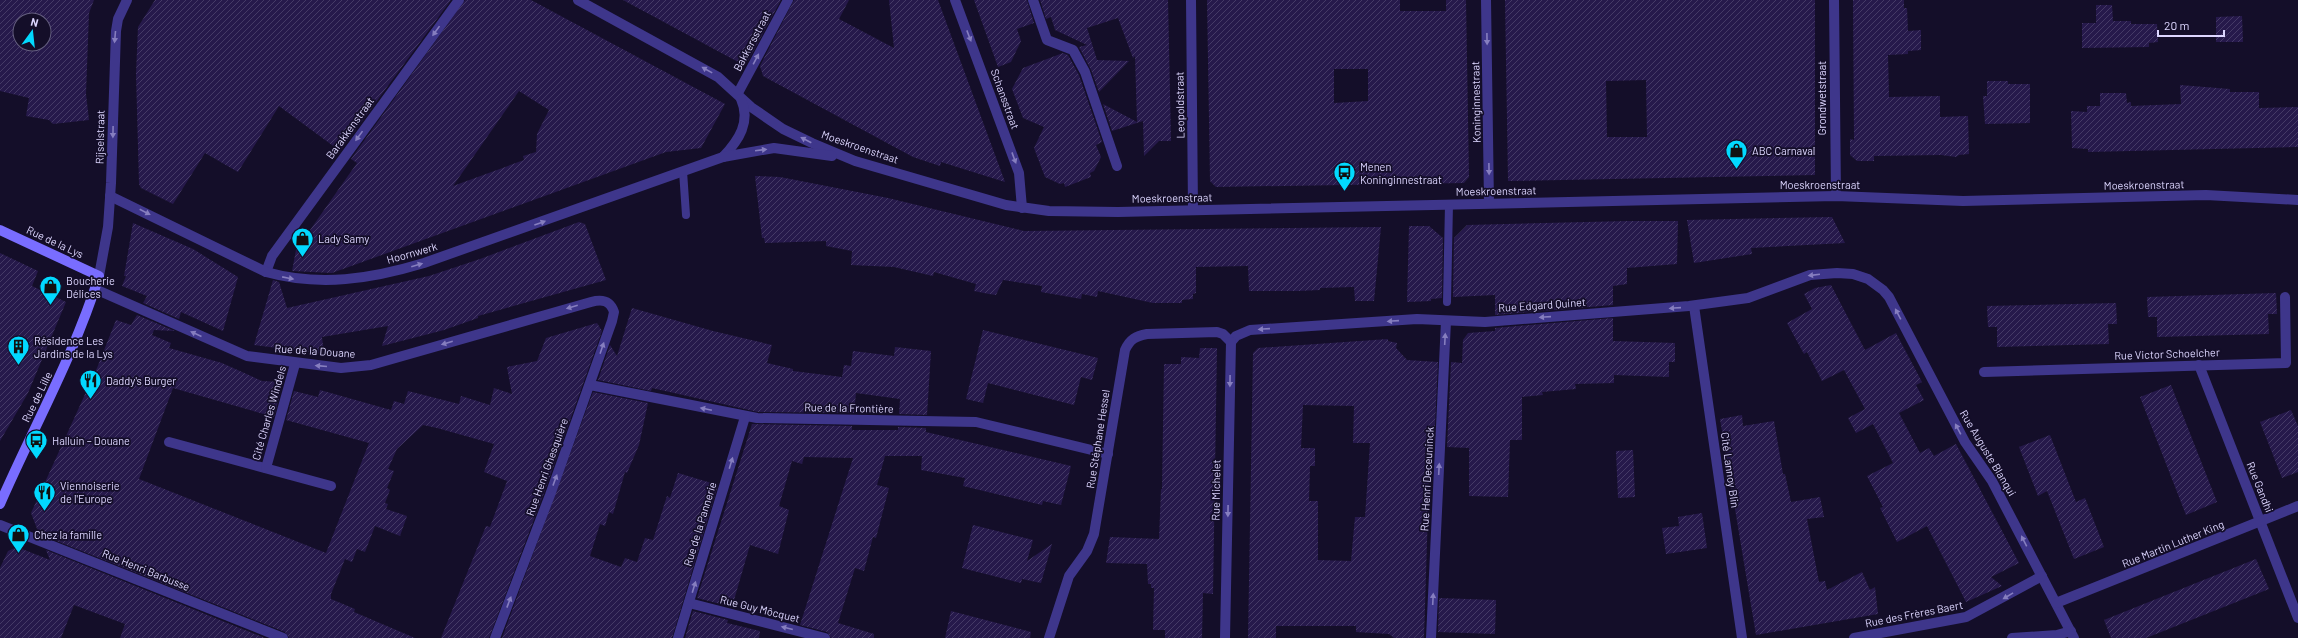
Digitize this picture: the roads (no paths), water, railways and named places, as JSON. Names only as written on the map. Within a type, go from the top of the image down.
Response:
[{"type":"main road","name":"Rue de la Lys","points":[[0,230],[99,276]]},
{"type":"main road","name":"Rue de Lille","points":[[0,504],[71,354],[99,276]]},
{"type":"street","name":"Rijselstraat","points":[[99,276],[108,227],[114,48],[118,19],[127,0]]},
{"type":"street","name":"Barakkenstraat","points":[[266,272],[272,256],[459,0]]},
{"type":"street","name":"Moeskroenstraat","points":[[578,0],[718,77],[738,93],[751,107],[783,129],[812,143],[855,161],[1022,208],[1049,211],[1118,212],[1193,209],[1836,196],[1962,201],[2206,195],[2298,200]]},
{"type":"street","name":"Bakkersstraat","points":[[738,93],[788,0]]},
{"type":"street","name":"Schansstraat","points":[[955,0],[1019,173],[1022,208]]},
{"type":"street","points":[[1033,0],[1047,40],[1073,50],[1086,72],[1117,166]]},
{"type":"street","name":"Leopoldstraat","points":[[1191,0],[1193,209]]},
{"type":"street","name":"Koninginnestraat","points":[[1486,0],[1489,203]]},
{"type":"street","name":"Grondwetstraat","points":[[1834,0],[1836,196]]},
{"type":"street","points":[[723,157],[741,136],[744,124],[743,105],[738,93]]},
{"type":"street","name":"Hoornwerk","points":[[110,196],[266,272],[293,279],[327,281],[357,278],[398,271],[510,234],[723,157],[774,148],[804,151],[855,161]]},
{"type":"street","name":"Rue Edgard Quinet","points":[[1231,342],[1236,336],[1250,330],[1417,319],[1485,322],[1694,306],[1748,298],[1810,275],[1853,274]]},
{"type":"street","name":"Rue Auguste Blanqui","points":[[1853,274],[1877,284],[1889,297],[1965,442],[1992,481],[2072,634]]},
{"type":"street","name":"Rue de la Douane","points":[[95,289],[238,353],[295,364],[350,368],[371,365],[591,302],[603,300],[609,303]]},
{"type":"street","name":"Rue Victor Schoelcher","points":[[1984,372],[2286,363],[2285,297]]},
{"type":"street","name":"Rue Henri Ghesquière","points":[[495,638],[590,385],[614,316],[613,309],[609,303]]},
{"type":"street","name":"Cité Lannoy Blin","points":[[1694,306],[1742,638]]},
{"type":"street","name":"Rue Henri Deceuninck","points":[[1431,638],[1446,321]]},
{"type":"street","name":"Rue Stéphane Hessel","points":[[1049,638],[1069,576],[1091,542],[1096,525],[1125,350],[1132,339],[1147,334],[1207,332],[1223,334],[1231,342]]},
{"type":"street","name":"Rue Michelet","points":[[1225,638],[1231,342]]},
{"type":"street","name":"Cité Charles Windels","points":[[266,468],[295,364]]},
{"type":"street","name":"Rue Gandhi","points":[[2199,365],[2298,618]]},
{"type":"street","name":"Rue de la Frontière","points":[[590,385],[745,417],[976,422],[1108,454]]},
{"type":"street","name":"Rue de la Pannerie","points":[[678,638],[745,417]]},
{"type":"street","name":"Cité Charles Windels","points":[[169,442],[331,486]]},
{"type":"street","name":"Rue Martin Luther King","points":[[2056,603],[2298,506]]},
{"type":"street","name":"Rue Henri Barbusse","points":[[0,525],[283,638]]},
{"type":"street","name":"Rue des Frères Baert","points":[[1854,638],[1966,617],[2042,576]]},
{"type":"street","name":"Rue Guy Môcquet","points":[[689,603],[825,638]]},
{"type":"street","points":[[2012,638],[2072,634]]},
{"type":"lane","points":[[683,171],[686,215]]},
{"type":"lane","points":[[1447,302],[1449,204]]},
{"type":"place","name":"ABC Carnaval","points":[[1736,170]]},
{"type":"place","name":"Menen Koninginnestraat","points":[[1344,192]]},
{"type":"place","name":"Lady Samy","points":[[302,258]]},
{"type":"place","name":"Boucherie Délices","points":[[50,306]]},
{"type":"place","name":"Résidence Les Jardins de la Lys","points":[[19,366]]},
{"type":"place","name":"Daddy's Burger","points":[[90,400]]},
{"type":"place","name":"Halluin – Douane","points":[[37,460]]},
{"type":"place","name":"Viennoiserie de l'Europe","points":[[45,512]]},
{"type":"place","name":"Chez la famille","points":[[18,554]]}]
